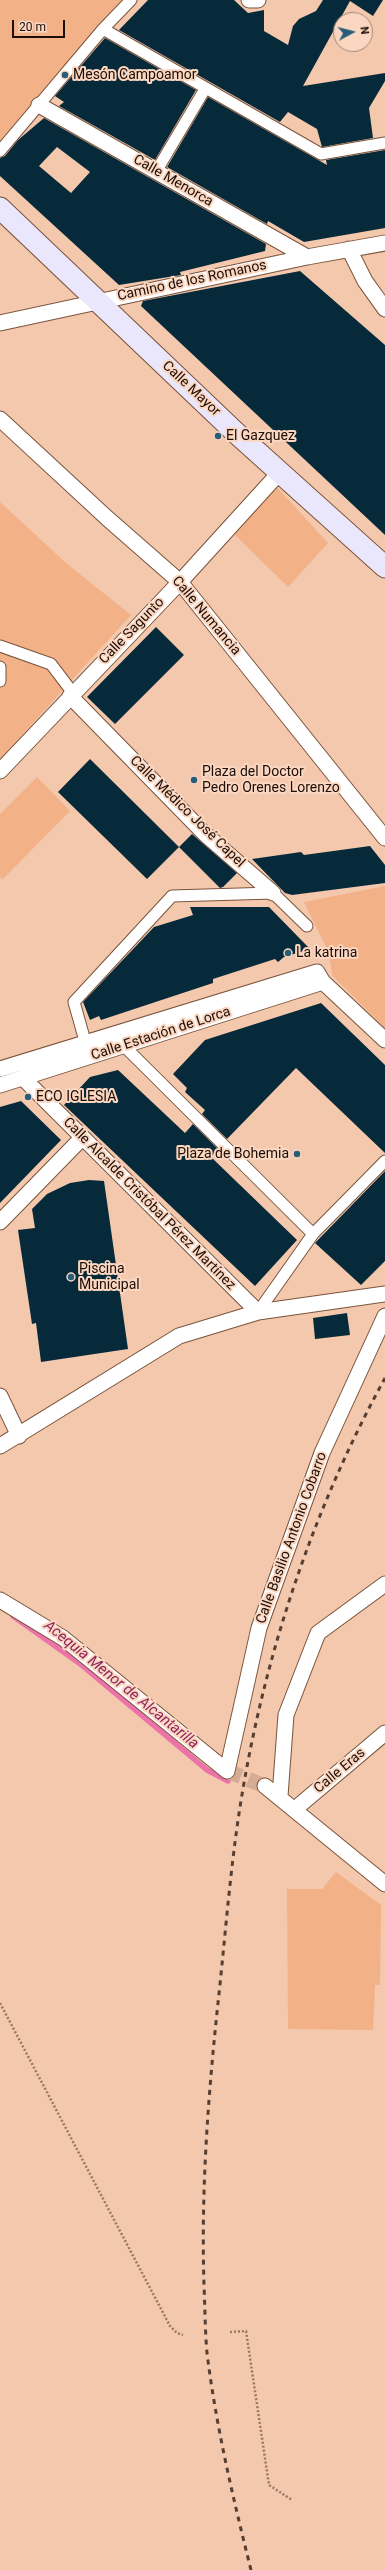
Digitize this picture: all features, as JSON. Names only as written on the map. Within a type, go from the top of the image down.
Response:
[{"type":"main road","name":"Calle Mayor","points":[[0,208],[280,472],[385,567]]},
{"type":"street","points":[[0,151],[103,29],[131,0]]},
{"type":"street","points":[[249,0],[258,0]]},
{"type":"street","points":[[103,29],[321,154],[385,143]]},
{"type":"street","points":[[157,170],[206,89]]},
{"type":"street","name":"Calle Menorca","points":[[39,105],[157,170],[306,257]]},
{"type":"street","name":"Camino de los Romanos","points":[[0,323],[306,257],[385,243]]},
{"type":"street","points":[[350,249],[365,281],[385,309]]},
{"type":"street","name":"Calle Numancia","points":[[0,419],[107,518],[180,582],[385,838]]},
{"type":"street","name":"Calle Sagunto","points":[[0,771],[180,582],[280,472]]},
{"type":"street","points":[[0,646],[51,664],[72,694]]},
{"type":"street","points":[[0,667],[0,681]]},
{"type":"street","name":"Calle Médico José Capel","points":[[72,694],[206,835],[273,893],[307,926]]},
{"type":"street","points":[[85,1041],[74,1002],[172,896],[273,893]]},
{"type":"street","points":[[320,977],[385,1040]]},
{"type":"street","name":"Calle Estación de Lorca","points":[[0,1069],[85,1041],[320,977]]},
{"type":"street","name":"Calle Estación de Lorca","points":[[0,1086],[124,1046],[320,977]]},
{"type":"street","points":[[124,1046],[313,1234]]},
{"type":"street","name":"Calle Alcalde Cristóbal Pérez Martínez","points":[[23,1078],[258,1312]]},
{"type":"street","points":[[0,1222],[82,1138]]},
{"type":"street","points":[[258,1312],[313,1234],[385,1161]]},
{"type":"street","points":[[0,1446],[19,1436],[179,1336],[258,1312],[385,1294]]},
{"type":"street","name":"Calle Basilio Antonio Cobarro","points":[[0,1600],[63,1638],[227,1771],[259,1628],[322,1453],[385,1316]]},
{"type":"street","points":[[0,1396],[19,1436]]},
{"type":"street","points":[[280,1796],[286,1715],[318,1633],[385,1584]]},
{"type":"street","name":"Calle Eras","points":[[295,1809],[385,1733]]},
{"type":"street","points":[[265,1786],[280,1796],[356,1862],[385,1884]]},
{"type":"path","points":[[0,2003],[170,2326],[176,2333],[183,2335]]},
{"type":"path","points":[[230,2332],[246,2331],[269,2485],[292,2500]]},
{"type":"shaded area","points":[[0,0],[134,0],[0,152]]},
{"type":"shaded area","points":[[274,484],[328,543],[288,587],[231,531]]},
{"type":"shaded area","points":[[0,502],[66,563],[131,615],[0,759]]},
{"type":"shaded area","points":[[37,777],[70,811],[2,880],[0,877],[0,814]]},
{"type":"shaded area","points":[[385,886],[385,1028],[332,975],[329,953],[304,902]]},
{"type":"shaded area","points":[[336,1872],[381,1905],[380,1985],[375,1985],[373,2030],[288,2029],[287,1889],[322,1889]]},
{"type":"building","points":[[148,0],[234,0],[248,13],[264,10],[264,31],[288,45],[293,26],[299,19],[316,11],[323,0],[383,0],[373,16],[373,12],[367,12],[350,1],[344,12],[333,12],[333,32],[303,86],[385,73],[385,81],[369,108],[373,138],[322,147],[317,129],[288,112],[280,122],[119,30]]},
{"type":"building","points":[[105,38],[196,90],[155,160],[59,106],[64,102],[55,96]]},
{"type":"building","points":[[208,97],[327,165],[326,160],[385,150],[385,228],[304,242],[268,221],[267,224],[167,167]]},
{"type":"building","points":[[44,118],[266,244],[265,251],[180,272],[181,275],[119,285],[0,176],[0,158],[5,156],[18,140]],"holes":[[[57,147],[90,172],[71,193],[39,166]]]},
{"type":"building","points":[[300,271],[385,345],[385,535],[141,306],[143,301]]},
{"type":"building","points":[[156,627],[184,655],[115,724],[87,697]]},
{"type":"building","points":[[90,759],[179,847],[147,879],[58,792]]},
{"type":"building","points":[[192,834],[237,873],[223,887],[220,888],[179,847]]},
{"type":"building","points":[[370,846],[385,865],[385,883],[292,895],[285,893],[252,859],[301,852],[304,855]]},
{"type":"building","points":[[190,907],[269,907],[310,949],[284,957],[278,962],[275,959],[213,979],[213,983],[101,1020],[99,1016],[90,1020],[83,1002],[154,927],[193,915]]},
{"type":"building","points":[[321,1003],[385,1065],[385,1153],[296,1068],[227,1139],[202,1114],[205,1110],[185,1092],[187,1088],[173,1074],[205,1040]]},
{"type":"building","points":[[118,1070],[185,1133],[193,1124],[218,1149],[211,1157],[297,1240],[255,1286],[64,1105],[90,1077]]},
{"type":"building","points":[[21,1101],[61,1140],[0,1203],[0,1107]]},
{"type":"building","points":[[385,1171],[385,1261],[361,1285],[315,1243]]},
{"type":"building","name":"Piscina Municipal","points":[[89,1180],[104,1181],[128,1349],[41,1362],[36,1323],[32,1324],[18,1230],[35,1228],[32,1209],[47,1194],[70,1183]]},
{"type":"building","points":[[347,1313],[350,1335],[315,1339],[313,1318]]},
{"type":"waterway","name":"Acequia Menor de Alcantarilla","points":[[13,1616],[79,1663],[207,1770],[228,1781]]},
{"type":"tunnel","points":[[227,1771],[265,1786]]},
{"type":"railway","points":[[251,2570],[220,2435],[207,2353],[205,2327],[203,2249],[204,2179],[208,2108],[232,1865],[239,1810],[254,1730],[281,1626],[298,1574],[337,1474],[385,1378]]},
{"type":"place","name":"Mesón Campoamor","points":[[65,75]]},
{"type":"place","name":"El Gazquez","points":[[218,436]]},
{"type":"place","name":"Plaza del Doctor Pedro Orenes Lorenzo","points":[[194,780]]},
{"type":"place","name":"La katrina","points":[[288,953]]},
{"type":"place","name":"ECO IGLESIA","points":[[28,1097]]},
{"type":"place","name":"Plaza de Bohemia","points":[[297,1154]]},
{"type":"place","name":"Piscina Municipal","points":[[71,1277]]}]
